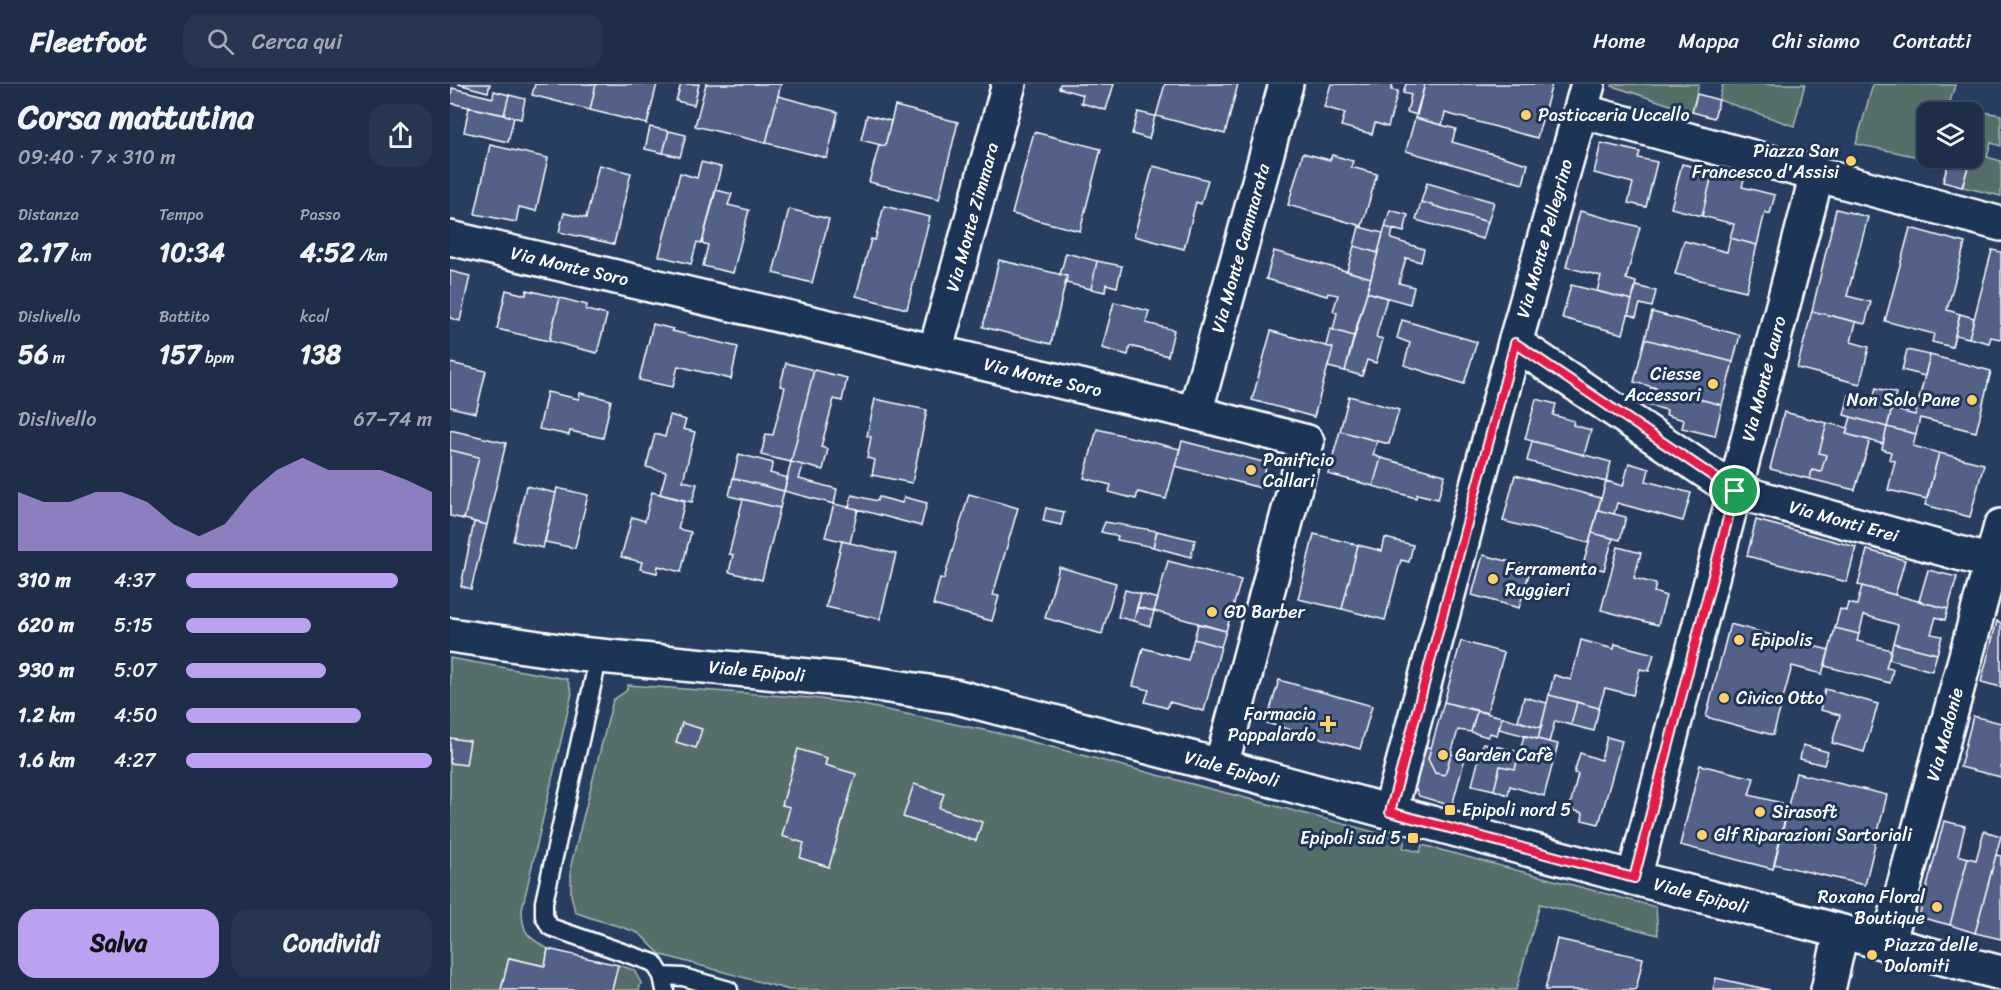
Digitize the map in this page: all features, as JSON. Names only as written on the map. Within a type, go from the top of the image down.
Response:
[{"type":"street","name":"Via Monte Cammarata","points":[[1195,413],[1286,84]]},
{"type":"street","name":"Via Monte Zimmara","points":[[935,352],[1003,85]]},
{"type":"street","points":[[1584,97],[1815,183],[2001,224]]},
{"type":"street","name":"Via Monte Pellegrino","points":[[1390,812],[1515,343],[1584,97]]},
{"type":"street","name":"Via Monte Lauro","points":[[1634,878],[1815,183]]},
{"type":"street","name":"Via Monte Soro","points":[[450,238],[1195,413],[1307,442],[1221,766]]},
{"type":"street","name":"Via Monti Erei","points":[[1515,343],[1735,491],[1996,562]]},
{"type":"street","name":"Via Madonie","points":[[1888,945],[1996,562],[2001,526]]},
{"type":"street","name":"Viale Epipoli","points":[[450,635],[599,656],[850,680],[954,696],[1841,933],[2001,973]]},
{"type":"street","points":[[1828,990],[1841,933]]},
{"type":"lane","points":[[599,656],[544,902],[544,916],[550,927],[654,963],[663,983],[683,977],[729,990]]},
{"type":"green space","points":[[1613,84],[1699,84],[1692,112],[1612,86]]},
{"type":"green space","points":[[1723,84],[1805,84],[1794,126],[1719,100]]},
{"type":"green space","points":[[1873,84],[1955,85],[1950,102],[1917,102],[1917,157],[1856,144]]},
{"type":"green space","points":[[1984,112],[2001,115],[2001,146],[1991,143],[1987,157],[2001,161],[2001,196],[1963,187],[1968,168],[1983,168]]},
{"type":"green space","points":[[450,658],[567,679],[572,693],[522,909],[523,924],[528,934],[548,949],[545,966],[509,958],[501,990],[450,990]]},
{"type":"green space","points":[[628,685],[812,698],[858,704],[998,733],[1405,840],[1403,848],[1420,852],[1422,845],[1656,907],[1658,935],[1540,904],[1516,990],[789,990],[662,955],[638,933],[575,912],[571,895],[571,865],[613,700],[626,691]]},
{"type":"green space","points":[[618,965],[634,970],[641,983],[639,990],[612,990]]},
{"type":"building","points":[[458,84],[490,84],[488,92]]},
{"type":"building","points":[[535,84],[596,84],[590,110],[532,95]]},
{"type":"building","points":[[596,84],[657,84],[647,124],[590,110]]},
{"type":"building","points":[[681,84],[699,84],[694,105],[676,101]]},
{"type":"building","points":[[706,84],[781,84],[766,143],[695,126]]},
{"type":"building","points":[[1060,84],[1114,84],[1106,110],[1081,103],[1083,95],[1059,88]]},
{"type":"building","points":[[1165,84],[1238,84],[1225,134],[1156,116]]},
{"type":"building","points":[[1331,84],[1393,84],[1391,90],[1398,91],[1388,127],[1375,123],[1372,134],[1341,126],[1345,113],[1324,107]]},
{"type":"building","points":[[1406,84],[1425,84],[1417,115],[1407,112],[1411,95],[1403,93]]},
{"type":"building","points":[[1425,84],[1552,84],[1537,138],[1445,113],[1442,125],[1415,118]]},
{"type":"building","points":[[452,88],[493,98],[494,91],[509,95],[504,115],[450,103]]},
{"type":"building","points":[[1697,94],[1719,100],[1714,118],[1692,112]]},
{"type":"building","points":[[509,95],[525,99],[521,119],[504,115]]},
{"type":"building","points":[[778,96],[838,112],[827,158],[766,143]]},
{"type":"building","points":[[895,106],[958,122],[939,199],[869,182],[879,145],[885,146]]},
{"type":"building","points":[[469,107],[514,117],[508,142],[464,132]]},
{"type":"building","points":[[1138,112],[1155,116],[1149,139],[1132,134]]},
{"type":"building","points":[[867,115],[891,121],[885,146],[861,140]]},
{"type":"building","points":[[1415,118],[1456,129],[1452,142],[1528,164],[1523,184],[1406,151]]},
{"type":"building","points":[[650,127],[669,131],[663,153],[645,149]]},
{"type":"building","points":[[669,131],[686,135],[680,157],[663,153]]},
{"type":"building","points":[[1034,132],[1101,149],[1080,231],[1012,214]]},
{"type":"building","points":[[1601,143],[1640,152],[1638,158],[1657,162],[1646,207],[1628,203],[1633,183],[1594,173]]},
{"type":"building","points":[[490,145],[548,158],[536,211],[519,207],[516,222],[475,214]]},
{"type":"building","points":[[1303,153],[1330,160],[1332,155],[1353,161],[1351,167],[1377,174],[1362,226],[1288,205]]},
{"type":"building","points":[[701,162],[721,167],[702,243],[697,242],[691,264],[659,256],[680,173],[697,178]]},
{"type":"building","points":[[1682,164],[1713,171],[1702,216],[1671,208]]},
{"type":"building","points":[[599,165],[631,173],[614,244],[559,232],[564,213],[586,218]]},
{"type":"building","points":[[1153,166],[1208,180],[1201,204],[1196,202],[1184,249],[1134,236]]},
{"type":"building","points":[[1946,168],[1968,168],[1962,187],[1943,182]]},
{"type":"building","points":[[1713,171],[1744,179],[1742,187],[1775,195],[1770,214],[1765,212],[1757,245],[1730,238],[1734,224],[1702,216]]},
{"type":"building","points":[[1427,183],[1494,202],[1488,222],[1421,202]]},
{"type":"building","points":[[716,190],[732,194],[728,205],[749,210],[733,273],[703,266],[708,245],[702,243]]},
{"type":"building","points":[[1421,202],[1488,222],[1483,239],[1416,220]]},
{"type":"building","points":[[884,206],[930,217],[907,309],[856,296],[871,239],[875,240]]},
{"type":"building","points":[[789,209],[829,219],[812,283],[773,273]]},
{"type":"building","points":[[1836,209],[1868,217],[1847,296],[1871,302],[1865,324],[1812,311]]},
{"type":"building","points":[[1390,210],[1408,215],[1404,232],[1385,227]]},
{"type":"building","points":[[1580,211],[1640,227],[1626,279],[1636,282],[1632,300],[1597,291],[1601,276],[1566,267]]},
{"type":"building","points":[[1359,227],[1383,233],[1378,253],[1354,246]]},
{"type":"building","points":[[1385,227],[1393,229],[1391,239],[1424,249],[1421,262],[1406,258],[1399,283],[1414,287],[1410,304],[1367,292]]},
{"type":"building","points":[[1910,228],[1965,243],[1947,310],[1960,314],[1952,347],[1932,342],[1934,334],[1885,321]]},
{"type":"building","points":[[1730,238],[1757,245],[1746,291],[1675,274],[1684,241],[1727,252]]},
{"type":"building","points":[[1354,246],[1378,253],[1371,278],[1347,271]]},
{"type":"building","points":[[1992,250],[2001,252],[2001,339],[1991,337],[1989,343],[1969,338]]},
{"type":"building","points":[[1274,251],[1371,278],[1354,336],[1333,330],[1337,313],[1333,311],[1338,295],[1328,293],[1327,296],[1266,279]]},
{"type":"building","points":[[1066,253],[1097,261],[1091,289],[1066,283],[1067,276],[1060,275]]},
{"type":"building","points":[[999,260],[1067,276],[1051,344],[983,327]]},
{"type":"building","points":[[1097,261],[1122,266],[1117,287],[1106,284],[1105,292],[1091,289]]},
{"type":"building","points":[[450,271],[470,276],[460,321],[450,318]]},
{"type":"building","points":[[1571,285],[1632,300],[1623,334],[1562,318]]},
{"type":"building","points":[[1636,286],[1656,291],[1652,307],[1640,304],[1636,317],[1628,314]]},
{"type":"building","points":[[506,290],[526,295],[527,290],[560,298],[549,341],[497,329]]},
{"type":"building","points":[[1367,292],[1387,298],[1376,337],[1383,339],[1376,363],[1367,360],[1362,376],[1345,371]]},
{"type":"building","points":[[560,298],[587,305],[586,310],[607,315],[597,353],[549,341]]},
{"type":"building","points":[[1114,302],[1149,311],[1146,323],[1174,330],[1168,356],[1130,346],[1128,355],[1102,348]]},
{"type":"building","points":[[1812,311],[1856,322],[1851,342],[1869,347],[1860,384],[1797,368]]},
{"type":"building","points":[[1652,312],[1740,335],[1733,362],[1645,339]]},
{"type":"building","points":[[1960,314],[1974,318],[1969,338],[1955,335]]},
{"type":"building","points":[[1402,320],[1477,342],[1464,384],[1404,365],[1410,343],[1397,338]]},
{"type":"building","points":[[653,324],[738,347],[731,379],[678,366],[673,387],[639,380]]},
{"type":"building","points":[[1330,329],[1354,336],[1345,371],[1328,367],[1333,348],[1326,346]]},
{"type":"building","points":[[1271,331],[1333,348],[1314,417],[1252,400]]},
{"type":"building","points":[[1645,339],[1733,362],[1722,405],[1634,382]]},
{"type":"building","points":[[1907,350],[1930,355],[1925,376],[1902,370]]},
{"type":"building","points":[[1930,355],[1991,371],[1976,432],[1920,418],[1916,434],[1887,427],[1892,409],[1915,415]]},
{"type":"building","points":[[450,363],[486,371],[476,413],[450,407]]},
{"type":"building","points":[[786,363],[814,370],[791,462],[761,455],[766,434],[773,435],[785,387],[780,386]]},
{"type":"building","points":[[814,370],[847,378],[842,401],[834,399],[821,447],[828,449],[823,470],[791,462]]},
{"type":"building","points":[[1651,387],[1722,405],[1715,436],[1682,428],[1684,420],[1666,415],[1667,410],[1646,405]]},
{"type":"building","points":[[1876,388],[1896,393],[1887,427],[1844,415],[1849,395],[1872,401]]},
{"type":"building","points":[[547,392],[579,399],[580,393],[611,400],[603,438],[570,431],[569,435],[539,429]]},
{"type":"building","points":[[1349,396],[1399,410],[1389,444],[1340,431]]},
{"type":"building","points":[[875,399],[927,410],[912,483],[872,475],[875,460],[867,458],[871,437],[867,436]]},
{"type":"building","points":[[1536,399],[1556,404],[1553,415],[1574,421],[1573,425],[1591,430],[1584,455],[1525,439]]},
{"type":"building","points":[[1784,412],[1827,423],[1819,453],[1826,455],[1821,472],[1812,470],[1810,479],[1770,469]]},
{"type":"building","points":[[670,415],[686,420],[683,429],[695,432],[683,481],[697,484],[692,502],[660,494],[666,472],[646,467],[655,434],[665,437]]},
{"type":"building","points":[[1851,417],[1887,427],[1883,444],[1846,434]]},
{"type":"building","points":[[1827,423],[1848,428],[1846,434],[1870,440],[1855,490],[1810,479],[1812,470],[1821,472],[1826,455],[1819,453]]},
{"type":"building","points":[[1887,427],[1916,434],[1913,446],[1939,453],[1927,499],[1888,490],[1895,461],[1889,459],[1891,452],[1882,449]]},
{"type":"building","points":[[1097,429],[1180,449],[1166,499],[1138,492],[1136,499],[1109,492],[1111,485],[1084,478]]},
{"type":"building","points":[[450,430],[506,443],[487,525],[464,519],[479,457],[450,450]]},
{"type":"building","points":[[1340,431],[1377,441],[1373,455],[1381,458],[1373,486],[1328,474]]},
{"type":"building","points":[[1182,441],[1267,463],[1261,488],[1175,466]]},
{"type":"building","points":[[1532,441],[1611,462],[1606,482],[1527,461]]},
{"type":"building","points":[[450,450],[479,457],[464,519],[450,516]]},
{"type":"building","points":[[1939,453],[1984,464],[1970,517],[1925,505]]},
{"type":"building","points":[[739,454],[773,463],[770,473],[788,478],[784,491],[733,478]]},
{"type":"building","points":[[1381,458],[1445,475],[1438,499],[1417,494],[1416,498],[1373,486]]},
{"type":"building","points":[[791,462],[803,465],[799,479],[837,489],[834,504],[784,491]]},
{"type":"building","points":[[1629,463],[1649,469],[1646,481],[1691,493],[1683,521],[1617,503],[1614,514],[1598,510],[1606,481],[1623,486]]},
{"type":"building","points":[[1515,475],[1601,498],[1589,543],[1503,521]]},
{"type":"building","points":[[733,478],[784,491],[780,508],[729,496]]},
{"type":"building","points":[[526,486],[556,493],[543,548],[513,541]]},
{"type":"building","points":[[557,488],[588,495],[575,548],[545,542]]},
{"type":"building","points":[[652,492],[685,501],[678,529],[691,532],[681,572],[658,566],[657,573],[640,569],[642,562],[621,557],[632,517],[645,521]]},
{"type":"building","points":[[969,494],[1018,508],[993,595],[999,596],[992,621],[933,605],[940,578],[944,579]]},
{"type":"building","points":[[852,495],[877,501],[879,497],[902,503],[904,497],[927,503],[921,526],[849,507]]},
{"type":"building","points":[[743,499],[780,508],[762,580],[729,572],[733,555],[729,554]]},
{"type":"building","points":[[834,504],[858,509],[850,543],[825,537]]},
{"type":"building","points":[[1046,508],[1064,512],[1061,525],[1043,521]]},
{"type":"building","points":[[1598,510],[1626,517],[1620,540],[1592,533]]},
{"type":"building","points":[[1756,520],[1856,547],[1847,582],[1747,556]]},
{"type":"building","points":[[474,522],[487,525],[471,589],[461,586]]},
{"type":"building","points":[[1105,522],[1157,531],[1153,547],[1117,540],[1118,536],[1101,532]]},
{"type":"building","points":[[1157,531],[1195,540],[1191,557],[1153,547]]},
{"type":"building","points":[[1592,533],[1613,538],[1604,570],[1583,565]]},
{"type":"building","points":[[1314,534],[1358,545],[1342,609],[1298,599]]},
{"type":"building","points":[[1385,538],[1413,545],[1409,562],[1401,560],[1385,620],[1342,609],[1358,545],[1382,551]]},
{"type":"building","points":[[842,541],[896,554],[880,619],[826,607]]},
{"type":"building","points":[[1618,547],[1641,553],[1634,578],[1656,584],[1654,592],[1666,596],[1658,625],[1601,610]]},
{"type":"building","points":[[1867,550],[1905,560],[1895,595],[1858,585]]},
{"type":"building","points":[[1483,555],[1531,567],[1519,608],[1472,595]]},
{"type":"building","points":[[1168,561],[1241,580],[1226,631],[1154,611]]},
{"type":"building","points":[[1059,567],[1116,583],[1102,634],[1045,618]]},
{"type":"building","points":[[1928,570],[1957,577],[1948,609],[1919,601]]},
{"type":"building","points":[[1862,586],[1948,609],[1945,620],[1936,617],[1931,634],[1942,636],[1937,654],[1893,643],[1898,625],[1864,615],[1859,634],[1835,628],[1840,609],[1846,611],[1848,603],[1857,605]]},
{"type":"building","points":[[1125,590],[1141,594],[1134,621],[1118,617]]},
{"type":"building","points":[[1141,594],[1158,599],[1154,611],[1137,607]]},
{"type":"building","points":[[1137,607],[1154,611],[1150,626],[1134,621]]},
{"type":"building","points":[[1997,621],[2001,623],[2001,687],[1981,682]]},
{"type":"building","points":[[1198,624],[1226,631],[1221,647],[1194,639]]},
{"type":"building","points":[[1730,624],[1829,650],[1822,674],[1792,666],[1773,735],[1706,717]]},
{"type":"building","points":[[1835,628],[1859,634],[1857,641],[1891,650],[1886,668],[1893,669],[1890,683],[1825,666]]},
{"type":"building","points":[[1194,639],[1221,647],[1204,711],[1169,702],[1167,708],[1145,702],[1149,690],[1133,686],[1143,648],[1188,660]]},
{"type":"building","points":[[1581,640],[1614,649],[1615,644],[1654,654],[1649,671],[1640,669],[1633,695],[1605,688],[1599,708],[1549,695],[1554,675],[1571,680]]},
{"type":"building","points":[[1461,641],[1504,653],[1487,713],[1444,702]]},
{"type":"building","points":[[1893,643],[1937,654],[1932,671],[1889,659]]},
{"type":"building","points":[[1279,680],[1372,706],[1360,749],[1266,723]]},
{"type":"building","points":[[1825,689],[1878,704],[1864,752],[1832,743],[1840,715],[1820,710]]},
{"type":"building","points":[[1549,695],[1577,702],[1571,725],[1555,721],[1549,742],[1538,739]]},
{"type":"building","points":[[1524,697],[1547,703],[1541,728],[1518,721]]},
{"type":"building","points":[[1444,702],[1477,711],[1471,732],[1458,730],[1445,775],[1435,773],[1428,759]]},
{"type":"building","points":[[1577,702],[1599,708],[1594,731],[1571,725]]},
{"type":"building","points":[[1477,711],[1502,717],[1497,735],[1489,733],[1488,737],[1471,732]]},
{"type":"building","points":[[1973,716],[2001,723],[2001,777],[1960,767]]},
{"type":"building","points":[[1502,717],[1541,728],[1538,739],[1499,729]]},
{"type":"building","points":[[682,723],[702,729],[696,748],[676,742]]},
{"type":"building","points":[[1524,736],[1558,744],[1544,796],[1510,786],[1508,795],[1494,790],[1500,766],[1515,769]]},
{"type":"building","points":[[1607,737],[1622,741],[1599,824],[1582,820],[1583,813],[1569,809],[1578,774],[1574,773],[1580,753],[1601,760]]},
{"type":"building","points":[[450,738],[470,741],[466,765],[450,763]]},
{"type":"building","points":[[1483,743],[1520,752],[1515,769],[1500,766],[1494,790],[1472,785]]},
{"type":"building","points":[[1421,745],[1431,748],[1428,759],[1435,773],[1445,775],[1451,754],[1465,758],[1452,806],[1419,796],[1411,779]]},
{"type":"building","points":[[1803,745],[1828,752],[1824,765],[1800,759]]},
{"type":"building","points":[[798,749],[827,758],[825,765],[856,774],[829,867],[800,858],[804,843],[782,836],[790,807],[782,805]]},
{"type":"building","points":[[1700,765],[1754,778],[1749,795],[1782,803],[1778,819],[1785,821],[1773,869],[1680,845]]},
{"type":"building","points":[[1796,773],[1887,795],[1865,885],[1774,864]]},
{"type":"building","points":[[914,784],[944,794],[939,808],[982,822],[976,841],[903,817]]},
{"type":"building","points":[[1944,821],[1965,826],[1958,855],[1968,858],[1950,925],[1919,917]]},
{"type":"building","points":[[1984,831],[2001,836],[1975,933],[1950,925],[1968,858],[1976,860]]},
{"type":"building","points":[[1996,855],[2001,856],[2001,939],[1975,933]]},
{"type":"building","points":[[1557,939],[1643,958],[1636,990],[1545,990]]},
{"type":"building","points":[[548,949],[618,965],[612,990],[501,990],[509,958],[545,966]]},
{"type":"building","points":[[1716,978],[1770,990],[1713,990]]},
{"type":"place","name":"Pasticceria Uccello","points":[[1526,115]]},
{"type":"place","name":"Piazza San Francesco d'Assisi","points":[[1851,161]]},
{"type":"place","name":"Ciesse Accessori","points":[[1713,384]]},
{"type":"place","name":"Non Solo Pane","points":[[1972,400]]},
{"type":"place","name":"Panificio Callari","points":[[1251,470]]},
{"type":"place","name":"Ferramenta Ruggieri","points":[[1493,579]]},
{"type":"place","name":"GD Barber","points":[[1212,612]]},
{"type":"place","name":"Epipolis","points":[[1739,640]]},
{"type":"place","name":"Civico Otto","points":[[1724,698]]},
{"type":"place","name":"Farmacia Pappalardo","points":[[1328,724]]},
{"type":"place","name":"Garden Cafè","points":[[1443,755]]},
{"type":"place","name":"Epipoli nord 5","points":[[1450,810]]},
{"type":"place","name":"Sirasoft","points":[[1760,812]]},
{"type":"place","name":"Glf Riparazioni Sartoriali","points":[[1702,835]]},
{"type":"place","name":"Epipoli sud 5","points":[[1413,838]]},
{"type":"place","name":"Roxana Floral Boutique","points":[[1937,907]]},
{"type":"place","name":"Piazza delle Dolomiti","points":[[1872,955]]},
{"type":"route","points":[[1515,343],[1735,491],[1634,878],[1390,812],[1515,343]]}]
